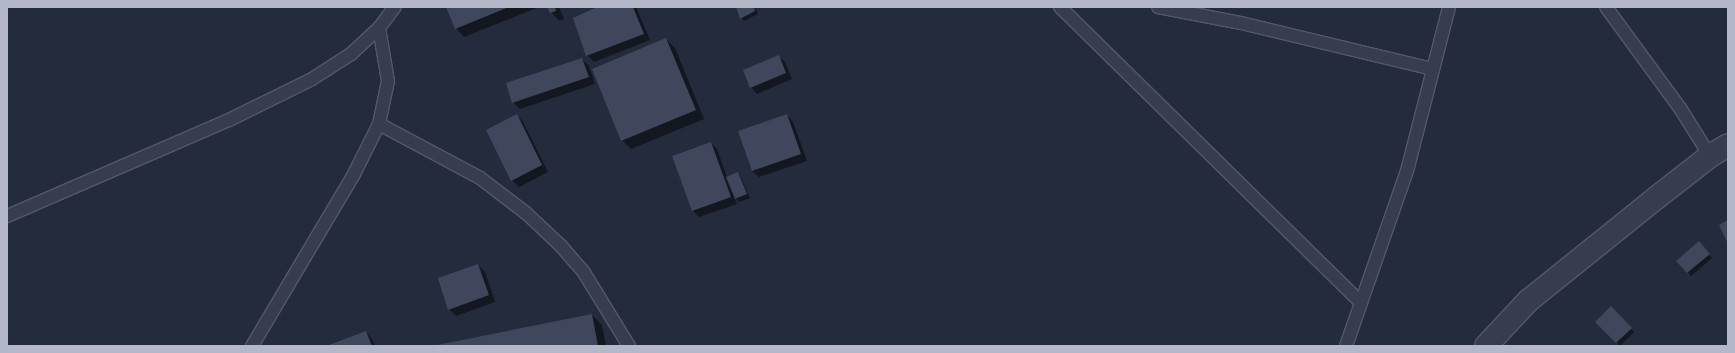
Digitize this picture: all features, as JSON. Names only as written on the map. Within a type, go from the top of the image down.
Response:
[{"type":"street","points":[[1486,346],[1528,301],[1719,150]]},
{"type":"lane","points":[[7,216],[229,120],[312,79],[351,54],[379,28],[395,7]]},
{"type":"lane","points":[[1060,7],[1361,302]]},
{"type":"lane","points":[[1158,7],[1241,23],[1433,69]]},
{"type":"lane","points":[[1346,346],[1407,171],[1449,7]]},
{"type":"lane","points":[[1606,7],[1680,108],[1719,150]]},
{"type":"lane","points":[[252,346],[354,174],[379,124],[388,81],[379,28]]},
{"type":"lane","points":[[379,124],[480,178],[526,213],[561,246],[583,271],[629,346]]},
{"type":"building","points":[[446,7],[509,7],[455,29]]},
{"type":"building","points":[[547,7],[555,7],[556,11],[550,13]]},
{"type":"building","points":[[597,7],[633,7],[644,34],[586,56],[573,18]]},
{"type":"building","points":[[736,7],[754,7],[755,11],[740,19]]},
{"type":"building","points":[[666,38],[696,110],[621,141],[592,69]]},
{"type":"building","points":[[779,55],[786,73],[750,88],[743,70]]},
{"type":"building","points":[[582,58],[589,77],[512,103],[506,83]]},
{"type":"building","points":[[517,114],[542,165],[511,181],[486,130]]},
{"type":"building","points":[[787,114],[801,154],[752,171],[738,131]]},
{"type":"building","points":[[711,142],[731,197],[692,211],[672,156]]},
{"type":"building","points":[[738,172],[747,194],[735,199],[726,177]]},
{"type":"building","points":[[1728,220],[1728,244],[1719,225]]},
{"type":"building","points":[[1699,241],[1710,254],[1687,273],[1676,261]]},
{"type":"building","points":[[478,264],[489,295],[448,310],[438,278]]},
{"type":"building","points":[[1611,306],[1632,328],[1616,343],[1595,322]]},
{"type":"building","points":[[592,314],[598,346],[437,346],[437,345]]},
{"type":"building","points":[[366,331],[372,346],[329,346],[329,345]]}]
